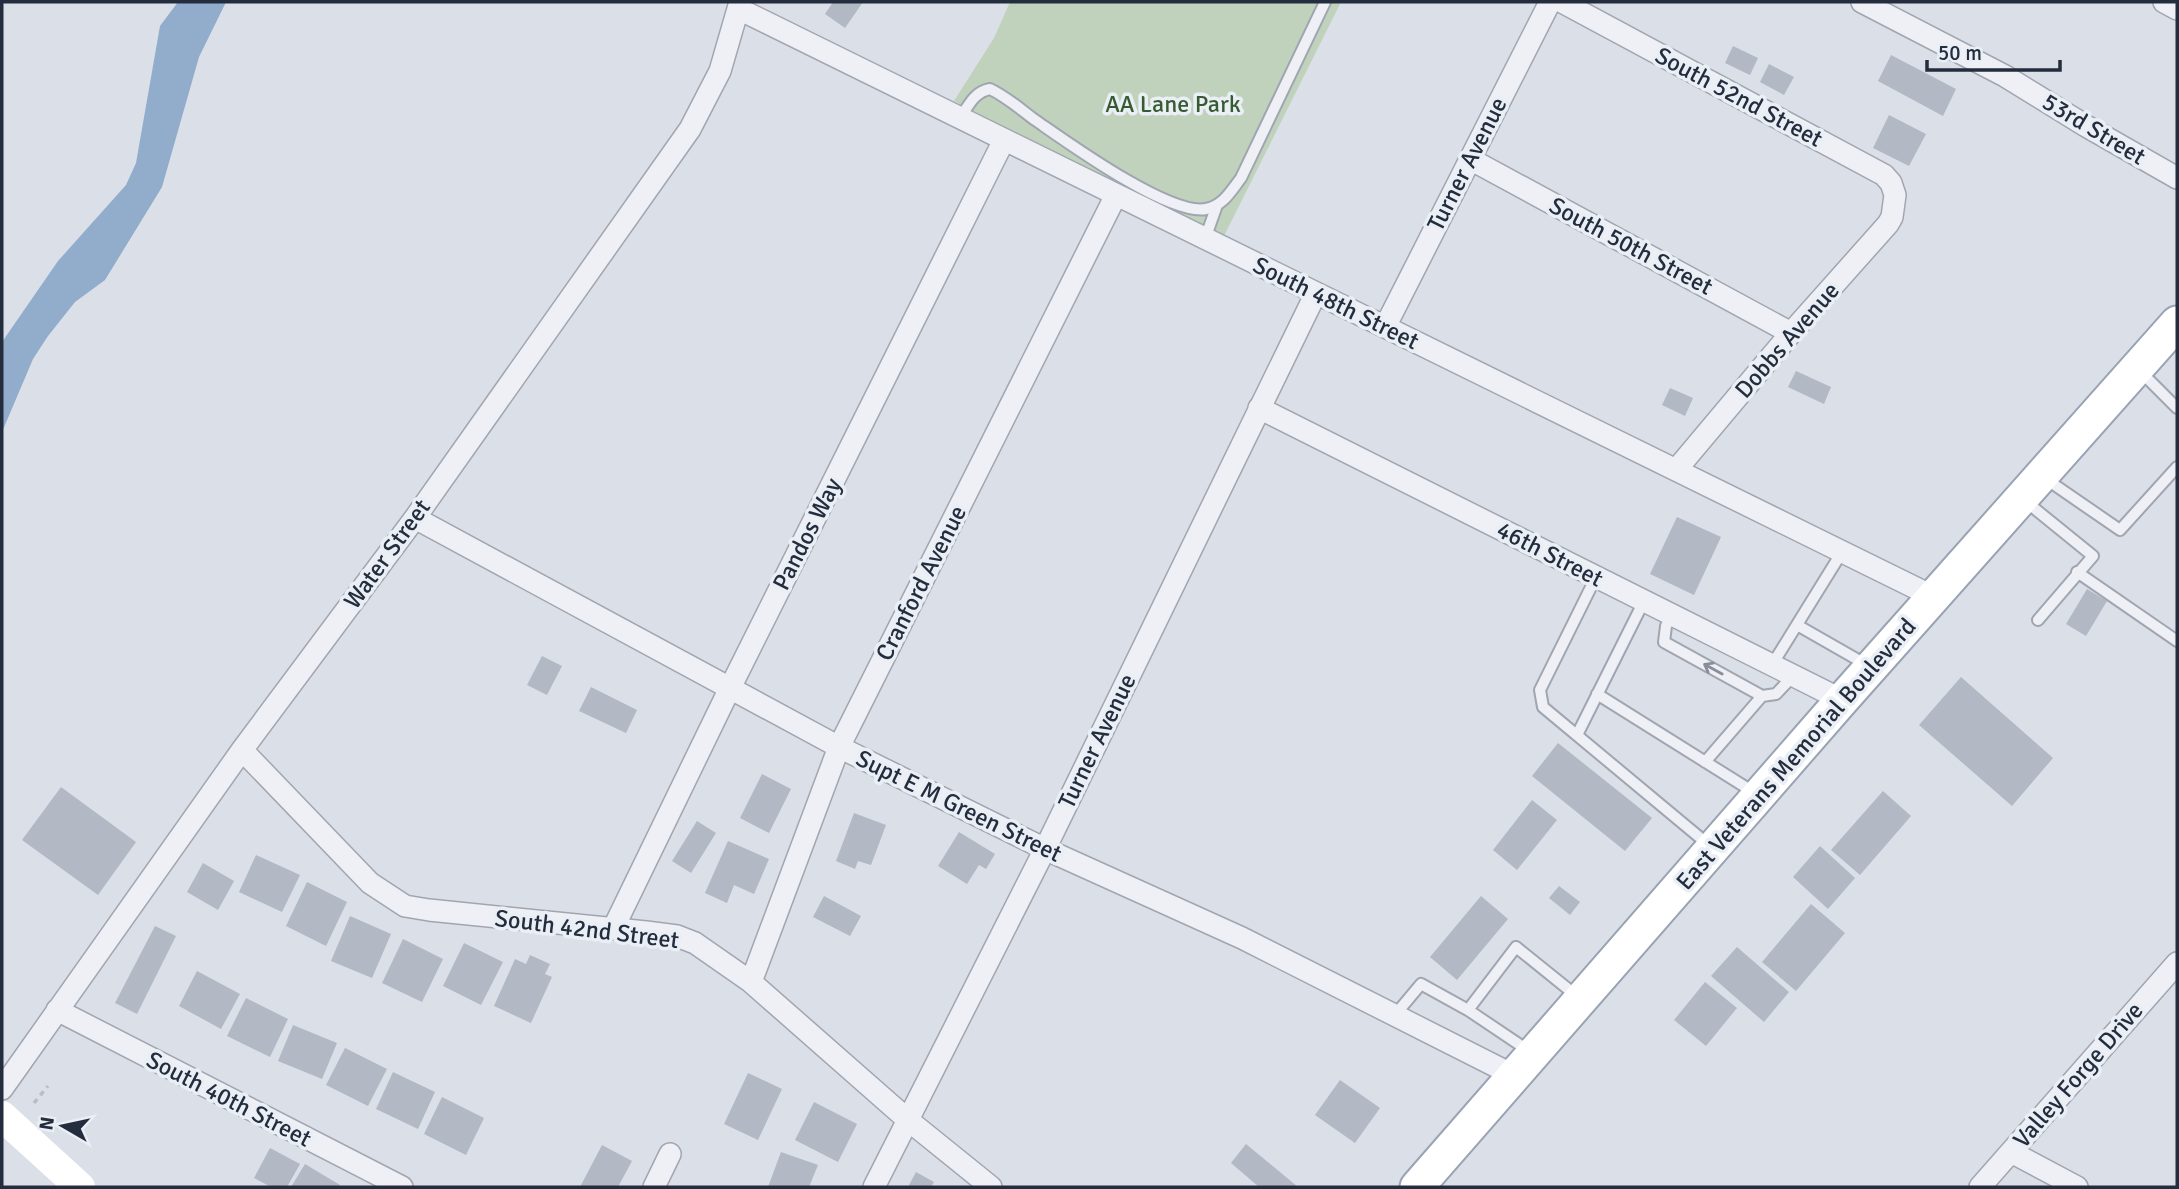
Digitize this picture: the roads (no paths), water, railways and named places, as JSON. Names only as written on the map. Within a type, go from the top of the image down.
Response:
[{"type":"main road","name":"East Veterans Memorial Boulevard","points":[[1417,1187],[1758,795],[2177,323]]},
{"type":"main road","points":[[2,1116],[80,1187]]},
{"type":"street","name":"Turner Avenue","points":[[1385,327],[1550,2]]},
{"type":"street","name":"South 52nd Street","points":[[1562,2],[1884,175],[1891,183],[1895,195],[1894,207]]},
{"type":"street","name":"53rd Street","points":[[1861,2],[2005,76],[2177,178]]},
{"type":"street","points":[[2164,2],[2177,9]]},
{"type":"street","name":"South 48th Street","points":[[739,6],[1004,140],[1934,597]]},
{"type":"street","name":"Water Street","points":[[2,1089],[242,750],[415,518],[690,130],[720,71],[739,6]]},
{"type":"street","name":"Pandos Way","points":[[612,929],[1004,140]]},
{"type":"street","name":"South 50th Street","points":[[1470,159],[1791,332]]},
{"type":"street","name":"Cranford Avenue","points":[[751,982],[839,747],[1116,195]]},
{"type":"street","name":"Dobbs Avenue","points":[[1676,470],[1791,332],[1877,238],[1892,217],[1894,207]]},
{"type":"street","name":"Turner Avenue","points":[[874,1187],[1045,849],[1315,293]]},
{"type":"street","name":"46th Street","points":[[1259,408],[1842,700]]},
{"type":"street","name":"Supt E M Green Street","points":[[415,518],[839,747],[1045,849],[1242,938],[1395,1015],[1523,1064]]},
{"type":"street","name":"South 42nd Street","points":[[242,750],[370,883],[405,905],[429,910],[677,936],[703,948],[751,982],[908,1120],[991,1187]]},
{"type":"street","name":"Valley Forge Drive","points":[[1980,1187],[2177,962]]},
{"type":"street","name":"South 40th Street","points":[[57,1010],[402,1187]]},
{"type":"street","points":[[2011,1152],[2077,1187]]},
{"type":"street","points":[[654,1187],[670,1154]]},
{"type":"lane","points":[[960,118],[981,90],[990,89],[1118,174],[1160,197],[1195,209],[1217,205],[1226,199],[1241,178],[1325,2]]},
{"type":"lane","points":[[1205,239],[1217,205]]},
{"type":"lane","points":[[2137,368],[2177,408]]},
{"type":"lane","points":[[2032,487],[2120,530],[2177,467]]},
{"type":"lane","points":[[2032,487],[2093,556],[2038,620]]},
{"type":"lane","points":[[1772,665],[1842,552]]},
{"type":"lane","points":[[2077,572],[2177,641]]},
{"type":"lane","points":[[1596,577],[1540,690],[1543,706],[1713,848]]},
{"type":"lane","points":[[1577,734],[1644,601]]},
{"type":"lane","points":[[1672,615],[1666,626],[1664,642],[1762,696],[1776,694],[1793,676]]},
{"type":"lane","points":[[1797,625],[1871,667]]},
{"type":"lane","points":[[1597,694],[1758,795]]},
{"type":"lane","points":[[1705,762],[1762,696]]},
{"type":"lane","points":[[1468,1010],[1516,947],[1580,999]]},
{"type":"lane","points":[[1395,1015],[1421,984],[1468,1010],[1523,1064]]},
{"type":"water","points":[[178,2],[226,2],[199,57],[162,187],[105,280],[75,302],[48,336],[33,359],[2,432],[2,342],[58,261],[126,185],[136,163],[160,26]]},
{"type":"park label","name":"AA Lane Park","points":[[1173,104]]}]
